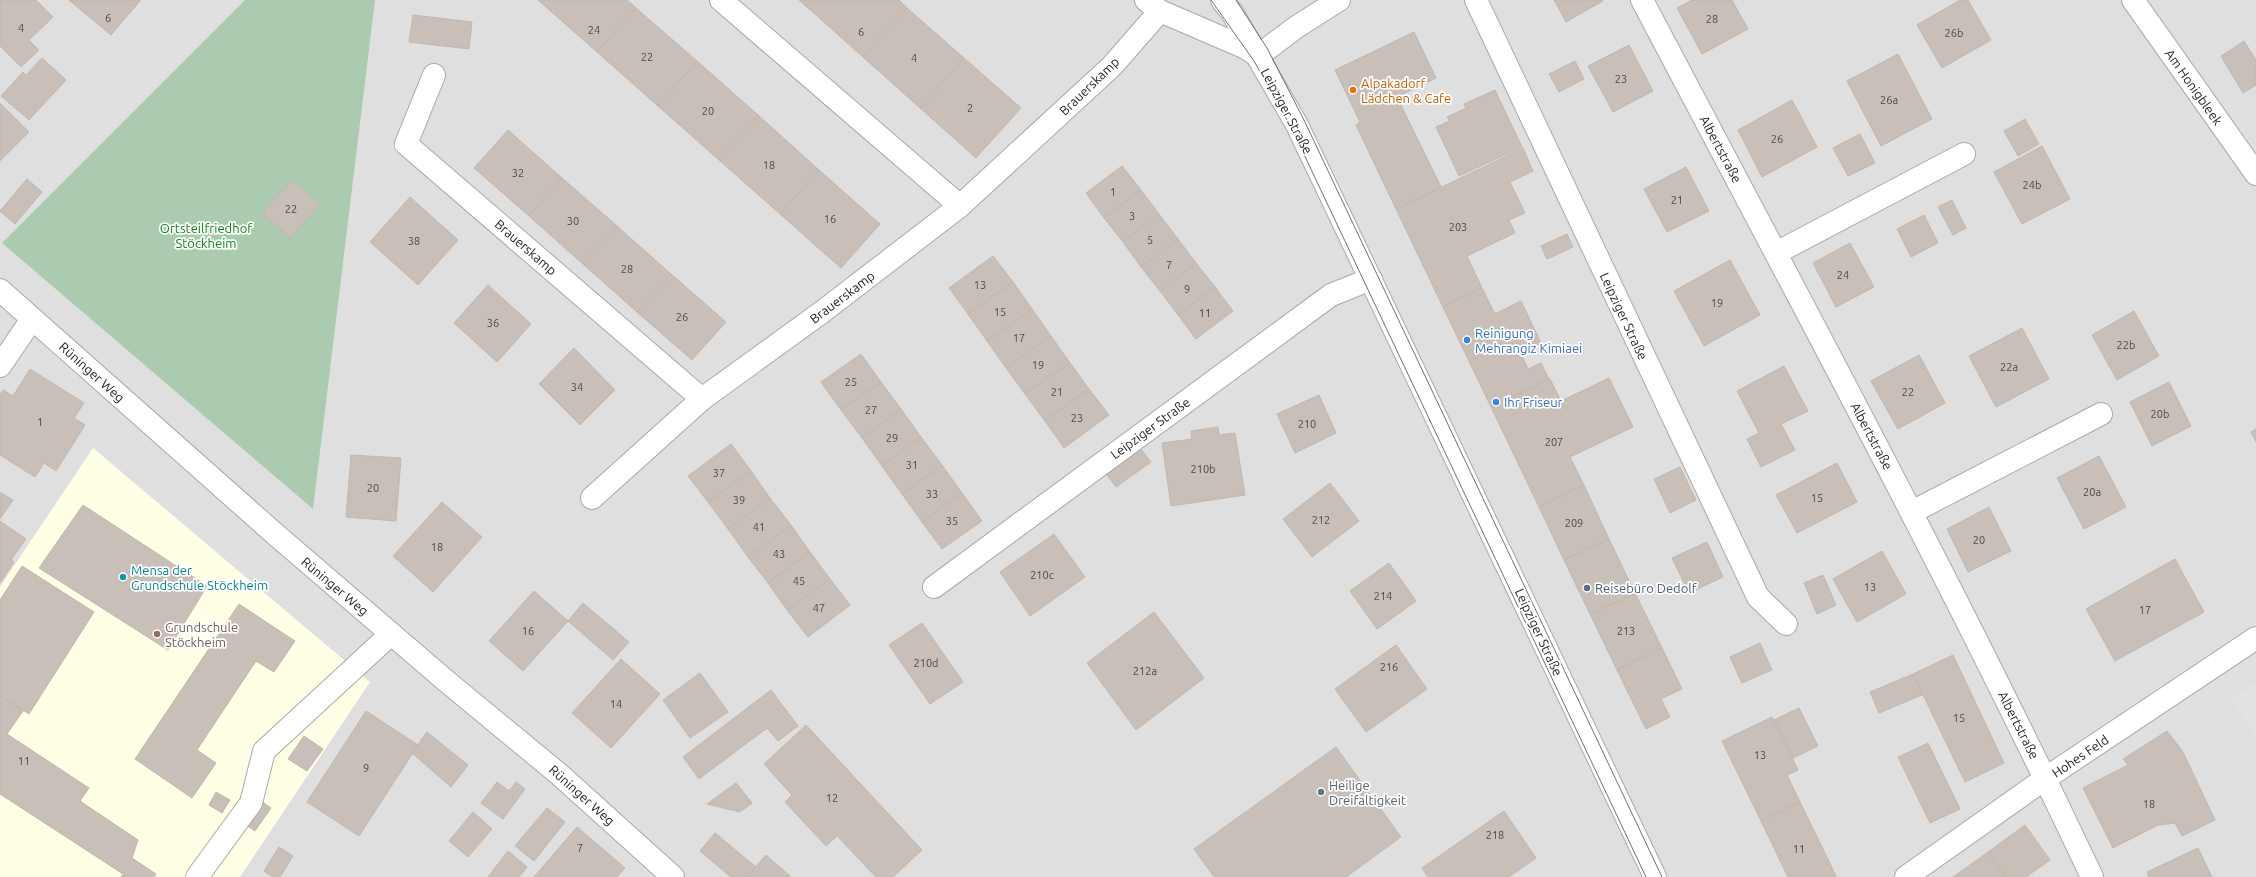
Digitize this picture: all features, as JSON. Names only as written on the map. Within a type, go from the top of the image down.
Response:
[{"type":"street","points":[[721,0],[960,206]]},
{"type":"street","points":[[1222,0],[1258,56],[1295,28],[1339,0]]},
{"type":"street","name":"Leipziger Straße","points":[[1476,0],[1758,597],[1786,624]]},
{"type":"street","name":"Albertstraße","points":[[1642,0],[1912,512],[2046,778],[2092,877]]},
{"type":"street","name":"Am Honigbleek","points":[[2132,0],[2256,174]]},
{"type":"street","name":"Brauerskamp","points":[[592,498],[702,399],[822,312],[960,206],[1112,66],[1153,6]]},
{"type":"street","name":"Leipziger Straße","points":[[1153,6],[1246,48],[1258,56],[1297,125],[1655,877]]},
{"type":"street","name":"Brauerskamp","points":[[434,75],[406,144],[702,399]]},
{"type":"street","points":[[1776,253],[1964,154]]},
{"type":"street","name":"Leipziger Straße","points":[[934,587],[1331,295],[1371,279]]},
{"type":"street","name":"Rüninger Weg","points":[[0,290],[269,529],[391,634],[560,775],[674,877]]},
{"type":"street","points":[[0,366],[32,319]]},
{"type":"street","points":[[1912,512],[2101,414]]},
{"type":"street","points":[[197,877],[251,802],[264,752],[391,634]]},
{"type":"street","name":"Hohes Feld","points":[[1906,877],[2046,778],[2256,638]]},
{"type":"shaded area","points":[[0,0],[2256,0],[2256,877],[0,877]]},
{"type":"shaded area","name":"Grundschule Stöckheim","points":[[93,448],[370,682],[240,877],[0,877],[0,587]]},
{"type":"shaded area","points":[[2256,682],[2256,738],[2231,698]]},
{"type":"green space","name":"Ortsteilfriedhof Stöckheim","points":[[245,0],[375,0],[313,509],[2,243]]},
{"type":"building","points":[[0,0],[36,0],[53,17],[29,40],[39,50],[21,67],[0,46]]},
{"type":"building","points":[[69,0],[140,0],[140,1],[111,35]]},
{"type":"building","points":[[538,0],[627,0],[636,8],[597,52]]},
{"type":"building","points":[[799,0],[813,0],[807,7]]},
{"type":"building","points":[[813,0],[899,0],[907,8],[863,57],[807,7]]},
{"type":"building","points":[[1554,0],[1602,0],[1603,1],[1566,22]]},
{"type":"building","points":[[1692,0],[1732,0],[1748,29],[1702,54],[1677,8]]},
{"type":"building","points":[[1960,0],[1968,0],[1991,40],[1942,68],[1917,25]]},
{"type":"building","points":[[636,8],[697,61],[658,106],[597,52]]},
{"type":"building","points":[[907,8],[964,58],[920,108],[863,57]]},
{"type":"building","points":[[413,15],[472,22],[469,49],[409,42]]},
{"type":"building","points":[[1414,32],[1436,78],[1397,97],[1441,187],[1396,209],[1356,125],[1360,122],[1335,70]]},
{"type":"building","points":[[2244,41],[2256,60],[2256,85],[2243,93],[2221,56]]},
{"type":"building","points":[[1629,45],[1653,91],[1613,112],[1588,66]]},
{"type":"building","points":[[1898,54],[1932,119],[1881,146],[1847,81]]},
{"type":"building","points":[[42,58],[66,80],[29,120],[1,96],[23,72],[26,75]]},
{"type":"building","points":[[964,58],[1021,108],[976,158],[920,108]]},
{"type":"building","points":[[697,61],[758,115],[719,160],[658,106]]},
{"type":"building","points":[[1575,61],[1584,79],[1559,92],[1549,74]]},
{"type":"building","points":[[1495,90],[1522,147],[1459,176],[1436,127],[1450,121],[1447,117],[1466,108],[1464,104]]},
{"type":"building","points":[[1792,100],[1817,147],[1762,177],[1738,130]]},
{"type":"building","points":[[0,103],[29,132],[0,161]]},
{"type":"building","points":[[758,115],[819,170],[780,214],[719,160]]},
{"type":"building","points":[[2025,119],[2039,144],[2018,156],[2004,131]]},
{"type":"building","points":[[508,130],[562,178],[529,216],[474,168]]},
{"type":"building","points":[[1860,134],[1875,163],[1848,176],[1833,148]]},
{"type":"building","points":[[2042,146],[2070,199],[2022,224],[1994,172]]},
{"type":"building","points":[[1523,148],[1533,171],[1510,182],[1525,213],[1509,220],[1515,233],[1467,256],[1482,288],[1443,307],[1396,209]]},
{"type":"building","points":[[1122,166],[1141,190],[1104,218],[1086,193]]},
{"type":"building","points":[[1686,167],[1709,211],[1667,232],[1644,189]]},
{"type":"building","points":[[819,170],[880,224],[841,268],[780,214]]},
{"type":"building","points":[[562,178],[617,226],[583,264],[529,216]]},
{"type":"building","points":[[27,179],[42,192],[15,224],[0,211]]},
{"type":"building","points":[[292,180],[320,205],[290,238],[262,213]]},
{"type":"building","points":[[1141,190],[1159,214],[1123,242],[1104,218]]},
{"type":"building","points":[[410,197],[458,240],[418,285],[370,242]]},
{"type":"building","points":[[1952,200],[1966,228],[1953,235],[1938,207]]},
{"type":"building","points":[[1159,214],[1178,239],[1141,267],[1123,242]]},
{"type":"building","points":[[1924,215],[1938,243],[1911,257],[1897,229]]},
{"type":"building","points":[[617,226],[671,274],[637,312],[583,264]]},
{"type":"building","points":[[1567,234],[1573,247],[1547,259],[1541,246]]},
{"type":"building","points":[[1178,239],[1196,263],[1160,291],[1141,267]]},
{"type":"building","points":[[1850,243],[1874,287],[1836,307],[1813,263]]},
{"type":"building","points":[[993,256],[1013,282],[968,314],[949,288]]},
{"type":"building","points":[[1730,260],[1760,315],[1704,346],[1674,291]]},
{"type":"building","points":[[1196,263],[1215,287],[1178,315],[1160,291]]},
{"type":"building","points":[[671,274],[726,322],[692,360],[637,312]]},
{"type":"building","points":[[1013,282],[1032,309],[987,341],[968,314]]},
{"type":"building","points":[[488,285],[531,324],[497,362],[454,323]]},
{"type":"building","points":[[1215,287],[1233,311],[1196,339],[1178,315]]},
{"type":"building","points":[[1482,288],[1495,314],[1521,301],[1541,343],[1520,352],[1528,369],[1541,363],[1549,379],[1491,407],[1443,307]]},
{"type":"building","points":[[1032,309],[1051,336],[1006,368],[987,341]]},
{"type":"building","points":[[2134,311],[2159,356],[2117,380],[2092,335]]},
{"type":"building","points":[[2022,328],[2049,379],[1996,407],[1969,356]]},
{"type":"building","points":[[1051,336],[1070,363],[1025,394],[1006,368]]},
{"type":"building","points":[[574,348],[615,390],[580,425],[539,384]]},
{"type":"building","points":[[861,354],[881,382],[841,410],[821,382]]},
{"type":"building","points":[[1919,355],[1945,403],[1898,429],[1871,381]]},
{"type":"building","points":[[1070,363],[1089,389],[1045,421],[1025,394]]},
{"type":"building","points":[[1784,366],[1808,411],[1781,424],[1795,450],[1761,467],[1747,439],[1759,433],[1737,391]]},
{"type":"building","points":[[30,369],[84,403],[74,418],[85,425],[56,471],[44,463],[35,477],[0,455],[0,395],[3,390],[13,396]]},
{"type":"building","points":[[1609,378],[1633,427],[1570,457],[1584,485],[1539,507],[1491,407],[1550,379],[1561,401]]},
{"type":"building","points":[[881,382],[901,409],[862,438],[841,410]]},
{"type":"building","points":[[2169,382],[2191,426],[2152,446],[2130,402]]},
{"type":"building","points":[[1089,389],[1109,415],[1064,448],[1045,421]]},
{"type":"building","points":[[1319,395],[1336,433],[1295,453],[1277,414]]},
{"type":"building","points":[[901,409],[921,437],[882,466],[862,438]]},
{"type":"building","points":[[1218,427],[1219,435],[1235,433],[1245,495],[1171,506],[1162,443],[1192,439],[1191,431]]},
{"type":"building","points":[[2256,429],[2256,442],[2251,432]]},
{"type":"building","points":[[921,437],[942,465],[902,494],[882,466]]},
{"type":"building","points":[[731,444],[751,471],[708,502],[688,476]]},
{"type":"building","points":[[1140,448],[1151,462],[1116,487],[1105,472]]},
{"type":"building","points":[[351,455],[401,458],[396,521],[346,517]]},
{"type":"building","points":[[2099,456],[2126,507],[2084,529],[2057,478]]},
{"type":"building","points":[[1837,463],[1857,502],[1797,533],[1776,495]]},
{"type":"building","points":[[942,465],[962,493],[922,522],[902,494]]},
{"type":"building","points":[[1680,467],[1696,500],[1670,513],[1654,479]]},
{"type":"building","points":[[751,471],[770,498],[728,529],[708,502]]},
{"type":"building","points":[[1330,483],[1359,521],[1312,557],[1283,519]]},
{"type":"building","points":[[1584,485],[1609,539],[1564,560],[1539,507]]},
{"type":"building","points":[[0,492],[13,500],[0,519]]},
{"type":"building","points":[[962,493],[982,521],[942,549],[922,522]]},
{"type":"building","points":[[770,498],[791,525],[748,557],[728,529]]},
{"type":"building","points":[[442,502],[482,537],[433,592],[393,556]]},
{"type":"building","name":"Mensa der Grundschule Stöckheim","points":[[83,505],[207,586],[168,650],[39,568]]},
{"type":"building","points":[[1989,507],[2011,551],[1968,572],[1947,529]]},
{"type":"building","points":[[0,521],[26,539],[11,560],[14,562],[0,583]]},
{"type":"building","points":[[791,525],[810,552],[768,583],[748,557]]},
{"type":"building","points":[[1054,534],[1085,577],[1030,616],[1000,572]]},
{"type":"building","points":[[1609,539],[1635,593],[1590,614],[1564,560]]},
{"type":"building","points":[[1707,542],[1723,577],[1689,593],[1672,558]]},
{"type":"building","points":[[1882,551],[1906,594],[1857,622],[1833,579]]},
{"type":"building","points":[[810,552],[830,579],[787,610],[768,583]]},
{"type":"building","points":[[2175,559],[2204,612],[2115,661],[2086,609]]},
{"type":"building","points":[[1389,563],[1416,601],[1377,629],[1350,591]]},
{"type":"building","points":[[22,566],[94,612],[29,714],[0,696],[0,600]]},
{"type":"building","points":[[1823,575],[1836,605],[1817,614],[1804,583]]},
{"type":"building","points":[[830,579],[850,605],[808,637],[787,610]]},
{"type":"building","points":[[534,591],[568,621],[523,671],[489,641]]},
{"type":"building","points":[[1635,593],[1662,648],[1617,670],[1590,614]]},
{"type":"building","points":[[583,603],[629,642],[613,660],[568,621]]},
{"type":"building","points":[[239,604],[295,641],[274,672],[256,661],[197,750],[216,763],[192,798],[135,759]]},
{"type":"building","points":[[1154,612],[1204,678],[1136,730],[1087,663]]},
{"type":"building","points":[[922,623],[963,682],[930,704],[889,645]]},
{"type":"building","points":[[1760,643],[1772,670],[1742,683],[1730,657]]},
{"type":"building","points":[[1396,645],[1427,689],[1366,732],[1335,689]]},
{"type":"building","points":[[1662,648],[1682,689],[1661,699],[1670,717],[1646,729],[1617,670]]},
{"type":"building","points":[[1953,655],[2004,763],[1965,782],[1913,674]]},
{"type":"building","points":[[621,659],[660,694],[611,748],[572,713]]},
{"type":"building","points":[[700,673],[728,712],[690,738],[663,700]]},
{"type":"building","points":[[1913,674],[1922,695],[1879,713],[1870,692]]},
{"type":"building","points":[[771,690],[798,726],[778,741],[767,728],[699,779],[683,757]]},
{"type":"building","points":[[0,696],[23,711],[7,734],[89,788],[80,801],[138,840],[132,858],[156,874],[154,877],[121,877],[123,874],[0,794]]},
{"type":"building","points":[[1799,708],[1818,746],[1793,758],[1774,720]]},
{"type":"building","points":[[366,711],[418,745],[359,836],[307,802]]},
{"type":"building","points":[[1772,717],[1798,770],[1787,775],[1800,802],[1761,821],[1722,741]]},
{"type":"building","points":[[806,725],[922,850],[893,877],[876,877],[837,836],[826,846],[785,802],[792,795],[764,764]]},
{"type":"building","points":[[2167,731],[2183,752],[2215,820],[2182,836],[2175,823],[2158,825],[2113,848],[2083,788],[2128,765],[2123,759]]},
{"type":"building","points":[[427,732],[468,765],[451,787],[412,753]]},
{"type":"building","points":[[304,736],[323,749],[307,771],[288,759]]},
{"type":"building","points":[[1928,743],[1960,809],[1930,823],[1898,757]]},
{"type":"building","name":"Heilige Dreifaltigkeit","points":[[1336,747],[1401,837],[1346,877],[1214,877],[1194,849]]},
{"type":"building","points":[[497,782],[509,791],[516,782],[525,789],[503,819],[481,803]]},
{"type":"building","points":[[736,783],[752,803],[740,812],[707,804]]},
{"type":"building","points":[[216,792],[230,800],[222,813],[209,805]]},
{"type":"building","points":[[261,801],[271,808],[255,831],[245,824]]},
{"type":"building","points":[[1800,802],[1836,876],[1834,877],[1788,877],[1761,821]]},
{"type":"building","points":[[547,808],[565,822],[534,861],[515,846]]},
{"type":"building","points":[[1504,811],[1536,858],[1509,877],[1428,877],[1422,868]]},
{"type":"building","points":[[473,812],[492,829],[468,857],[449,841]]},
{"type":"building","points":[[2025,825],[2050,860],[2026,877],[2006,877],[1988,852]]},
{"type":"building","points":[[577,827],[625,868],[617,877],[534,877]]},
{"type":"building","points":[[715,833],[756,867],[747,877],[731,877],[700,851]]},
{"type":"building","points":[[279,847],[293,856],[280,877],[273,877],[264,871]]},
{"type":"building","points":[[2198,848],[2212,877],[2149,877],[2147,872]]},
{"type":"building","points":[[508,851],[527,867],[519,877],[488,877]]},
{"type":"building","points":[[1988,852],[2006,877],[1953,877]]},
{"type":"building","points":[[766,855],[791,877],[747,877]]},
{"type":"tram line","points":[[1211,0],[1254,61],[1291,127],[1646,877]]},
{"type":"tram line","points":[[1236,0],[1267,48],[1304,120],[1662,877]]},
{"type":"place","name":"Alpakadorf Lädchen & Cafe","points":[[1353,90]]},
{"type":"place","name":"Reinigung Mehrangiz Kimiaei","points":[[1467,340]]},
{"type":"place","name":"Ihr Friseur","points":[[1496,402]]},
{"type":"place","name":"Mensa der Grundschule Stöckheim","points":[[123,577]]},
{"type":"place","name":"Reisebüro Dedolf","points":[[1587,588]]},
{"type":"place","name":"Grundschule Stöckheim","points":[[157,634]]},
{"type":"place","name":"Heilige Dreifaltigkeit","points":[[1321,792]]}]
